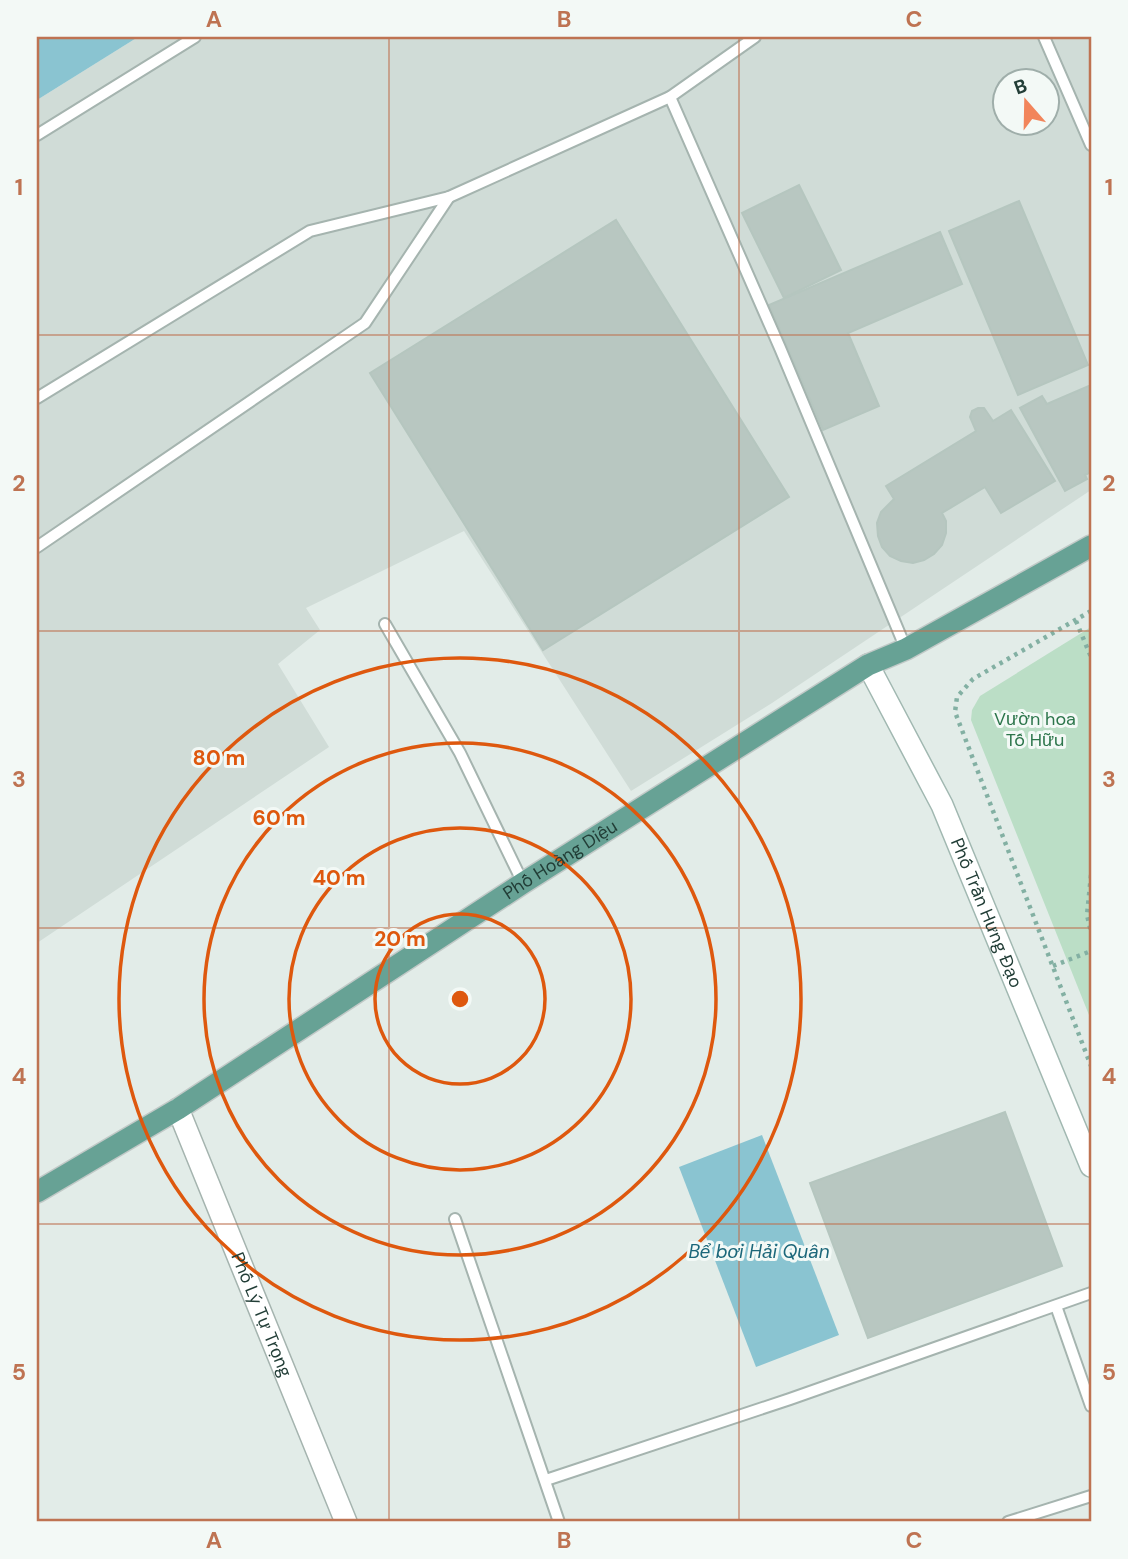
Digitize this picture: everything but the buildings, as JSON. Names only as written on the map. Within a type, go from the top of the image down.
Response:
[{"type":"main road","name":"Phố Hoàng Diệu","points":[[37,1192],[178,1109],[523,883],[869,665],[906,649],[1091,545]]},
{"type":"main road","name":"Phố Trần Hưng Đạo","points":[[869,665],[942,805],[1091,1166]]},
{"type":"main road","name":"Phố Lý Tự Trọng","points":[[178,1109],[346,1522]]},
{"type":"lane","points":[[37,135],[195,37]]},
{"type":"lane","points":[[37,398],[310,230],[449,197],[670,97],[755,37]]},
{"type":"lane","points":[[1044,37],[1091,145]]},
{"type":"lane","points":[[670,97],[780,348],[906,649]]},
{"type":"lane","points":[[37,547],[365,323],[449,197]]},
{"type":"lane","points":[[385,624],[460,754],[523,883]]},
{"type":"lane","points":[[455,1219],[559,1522]]},
{"type":"lane","points":[[545,1480],[790,1399],[1091,1293]]},
{"type":"lane","points":[[1056,1306],[1091,1406]]},
{"type":"lane","points":[[1008,1522],[1091,1496]]},
{"type":"path","points":[[1091,611],[973,679],[957,697],[955,712],[1091,1066]]},
{"type":"path","points":[[1076,621],[1091,657]]},
{"type":"path","points":[[1091,875],[1087,915],[1091,932]]},
{"type":"path","points":[[1053,966],[1091,951]]},
{"type":"shaded area","points":[[138,37],[1091,37],[1091,490],[772,703],[631,791],[464,531],[306,608],[320,630],[278,664],[329,747],[37,943],[37,100]]},
{"type":"green space","name":"Vườn hoa Tố Hữu","points":[[1091,627],[1091,1020],[971,720],[972,710],[980,696]]},
{"type":"water","points":[[37,37],[138,37],[37,100]]},
{"type":"water","name":"Bể bơi Hải Quân","points":[[762,1135],[839,1335],[756,1367],[679,1167]]}]
